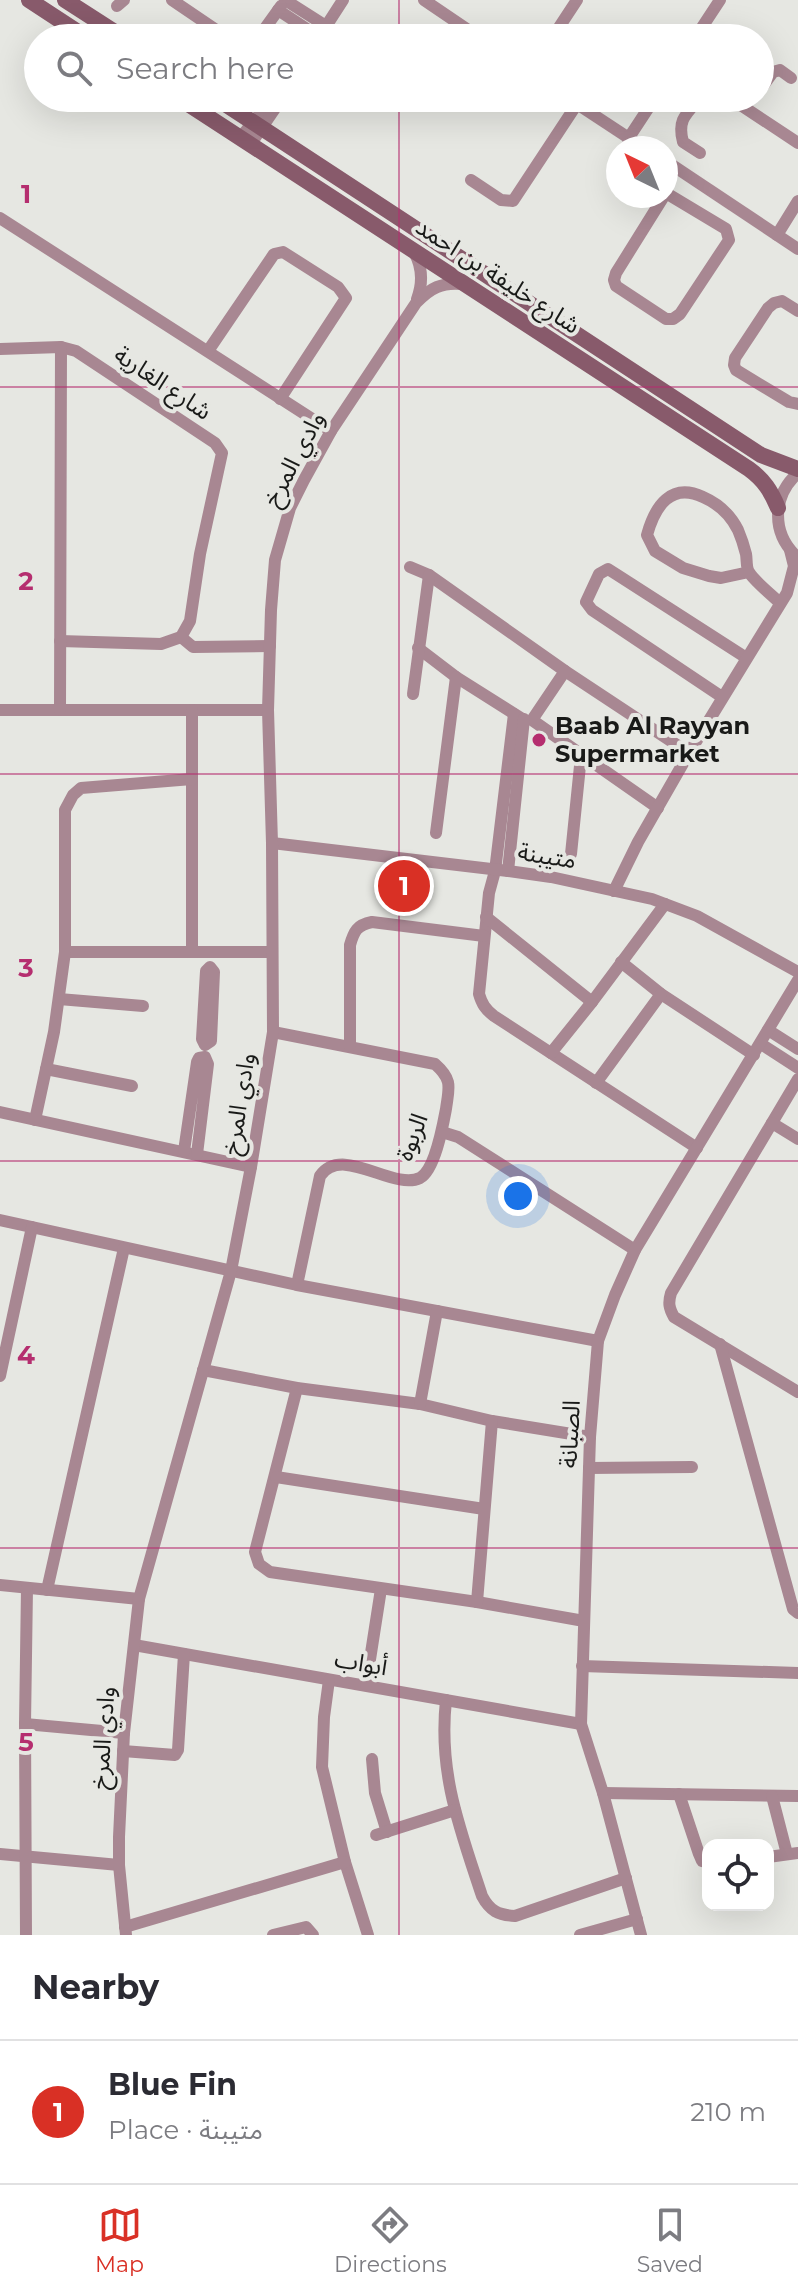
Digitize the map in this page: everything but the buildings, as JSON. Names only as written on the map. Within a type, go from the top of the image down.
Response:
[{"type":"street","points":[[29,0],[66,24]]},
{"type":"street","points":[[65,0],[102,24]]},
{"type":"street","points":[[172,0],[207,24]]},
{"type":"street","points":[[327,24],[343,0]]},
{"type":"street","points":[[424,0],[459,24]]},
{"type":"street","points":[[561,24],[577,0]]},
{"type":"street","points":[[704,24],[720,0]]},
{"type":"street","points":[[268,24],[282,3],[308,24]]},
{"type":"street","points":[[774,72],[780,70],[791,78]]},
{"type":"street","name":"شارع خليفة بن احمد","points":[[200,112],[749,469],[771,490],[778,508]]},
{"type":"street","name":"شارع خليفة بن احمد","points":[[238,112],[761,455],[798,471]]},
{"type":"street","points":[[258,125],[265,112]]},
{"type":"street","points":[[245,141],[270,112]]},
{"type":"street","points":[[471,180],[501,200],[513,201],[566,112]]},
{"type":"street","points":[[589,112],[624,136]]},
{"type":"street","points":[[630,136],[646,112]]},
{"type":"street","points":[[688,112],[681,121],[683,142],[700,153]]},
{"type":"street","points":[[761,112],[798,143]]},
{"type":"street","points":[[678,169],[797,246]]},
{"type":"street","points":[[665,194],[726,229],[729,240],[680,314],[673,319],[666,319],[616,286],[614,280],[665,194]]},
{"type":"street","points":[[777,235],[798,201]]},
{"type":"street","points":[[0,218],[331,431]]},
{"type":"street","name":"وادي المرخ","points":[[413,249],[422,281],[416,303]]},
{"type":"street","points":[[208,351],[274,254],[283,252],[338,287],[346,298],[280,399]]},
{"type":"street","name":"وادي المرخ","points":[[126,1931],[119,1865],[123,1751],[139,1599],[231,1271],[273,1032],[268,710],[272,584],[281,537],[290,508],[331,431],[416,303],[425,293],[448,283],[473,288]]},
{"type":"street","points":[[798,311],[782,301],[768,308],[735,358],[734,365],[736,370],[749,378],[789,402],[798,404]]},
{"type":"street","points":[[0,349],[61,347],[60,710]]},
{"type":"street","name":"شارع الغارية","points":[[61,347],[76,351],[215,443],[222,453],[200,554],[190,621],[181,637]]},
{"type":"street","points":[[784,598],[794,566],[794,553],[778,526],[778,508],[784,490],[798,471]]},
{"type":"street","points":[[749,572],[721,578],[683,568],[655,551],[647,535],[650,522],[676,492],[689,491],[713,501],[727,512],[738,530],[749,572],[784,598]]},
{"type":"street","points":[[410,567],[429,575],[689,753]]},
{"type":"street","points":[[722,697],[592,610],[586,602],[599,574],[608,569],[745,657]]},
{"type":"street","points":[[413,694],[429,575]]},
{"type":"street","points":[[614,891],[638,842],[745,657],[784,598],[798,584]]},
{"type":"street","points":[[60,641],[161,644],[181,637],[193,647],[270,646]]},
{"type":"street","points":[[418,648],[456,677],[658,808]]},
{"type":"street","points":[[565,671],[523,718],[502,871],[489,893],[479,994],[481,1002],[494,1016],[697,1148]]},
{"type":"street","points":[[436,833],[456,677]]},
{"type":"street","points":[[0,710],[268,710]]},
{"type":"street","points":[[192,710],[192,952]]},
{"type":"street","points":[[571,854],[581,756]]},
{"type":"street","points":[[35,1120],[65,952],[65,810],[81,788],[192,779]]},
{"type":"street","name":"متيبنة","points":[[272,843],[502,871],[614,891],[665,904],[706,921],[798,972]]},
{"type":"street","points":[[551,1053],[665,904]]},
{"type":"street","points":[[486,917],[592,1002]]},
{"type":"street","points":[[350,1046],[350,945],[360,924],[372,922],[484,936]]},
{"type":"street","points":[[65,952],[272,952]]},
{"type":"street","points":[[207,1019],[209,985],[214,970],[210,967],[210,952]]},
{"type":"street","points":[[621,962],[661,994],[758,1050],[798,1068]]},
{"type":"street","name":"الصبانة","points":[[641,1935],[581,1724],[590,1437],[598,1341],[635,1250],[798,980]]},
{"type":"street","points":[[596,1083],[661,994]]},
{"type":"street","points":[[59,999],[143,1006]]},
{"type":"street","points":[[783,1004],[798,1004]]},
{"type":"street","points":[[768,1030],[798,1049]]},
{"type":"street","name":"الربوة","points":[[273,1032],[435,1064],[445,1073],[450,1084],[442,1132],[429,1168],[422,1177],[409,1180],[334,1164],[325,1168],[320,1176],[297,1285]]},
{"type":"street","points":[[46,1069],[132,1086]]},
{"type":"street","points":[[798,1079],[669,1301],[674,1317],[798,1392]]},
{"type":"street","points":[[190,1152],[199,1086]]},
{"type":"street","points":[[0,1112],[251,1167]]},
{"type":"street","points":[[772,1123],[798,1139]]},
{"type":"street","points":[[442,1132],[458,1137],[635,1250]]},
{"type":"street","points":[[0,1220],[297,1285],[598,1341]]},
{"type":"street","points":[[0,1376],[32,1227]]},
{"type":"street","points":[[47,1590],[124,1248]]},
{"type":"street","points":[[0,1311],[14,1314]]},
{"type":"street","points":[[420,1404],[437,1311]]},
{"type":"street","points":[[720,1344],[793,1609],[798,1613]]},
{"type":"street","points":[[203,1370],[297,1388],[420,1404],[492,1421],[590,1437]]},
{"type":"street","points":[[297,1388],[255,1552],[259,1564],[270,1572],[584,1621]]},
{"type":"street","points":[[477,1602],[492,1421]]},
{"type":"street","points":[[589,1468],[692,1467]]},
{"type":"street","points":[[276,1477],[484,1509]]},
{"type":"street","points":[[0,1585],[139,1599]]},
{"type":"street","points":[[26,1935],[27,1588]]},
{"type":"street","points":[[366,1685],[381,1589]]},
{"type":"street","name":"أبواب","points":[[134,1645],[581,1724]]},
{"type":"street","points":[[123,1751],[175,1755],[178,1750],[184,1654]]},
{"type":"street","points":[[582,1666],[798,1673]]},
{"type":"street","points":[[329,1680],[322,1767],[345,1862],[368,1935]]},
{"type":"street","points":[[446,1700],[445,1757],[450,1794],[482,1896],[491,1910],[515,1916],[626,1878]]},
{"type":"street","points":[[25,1724],[124,1733]]},
{"type":"street","points":[[372,1759],[382,1833],[455,1810]]},
{"type":"street","points":[[603,1793],[798,1796]]},
{"type":"street","points":[[679,1794],[702,1861]]},
{"type":"street","points":[[772,1796],[792,1853]]},
{"type":"street","points":[[0,1854],[119,1865]]},
{"type":"street","points":[[126,1931],[345,1862]]},
{"type":"street","points":[[580,1935],[637,1919]]},
{"type":"street","points":[[273,1935],[306,1927],[313,1935]]},
{"type":"place","name":"Baab Al Rayyan Supermarket","points":[[539,740]]},
{"type":"place","name":"Blue Fin","points":[[404,886]]}]
